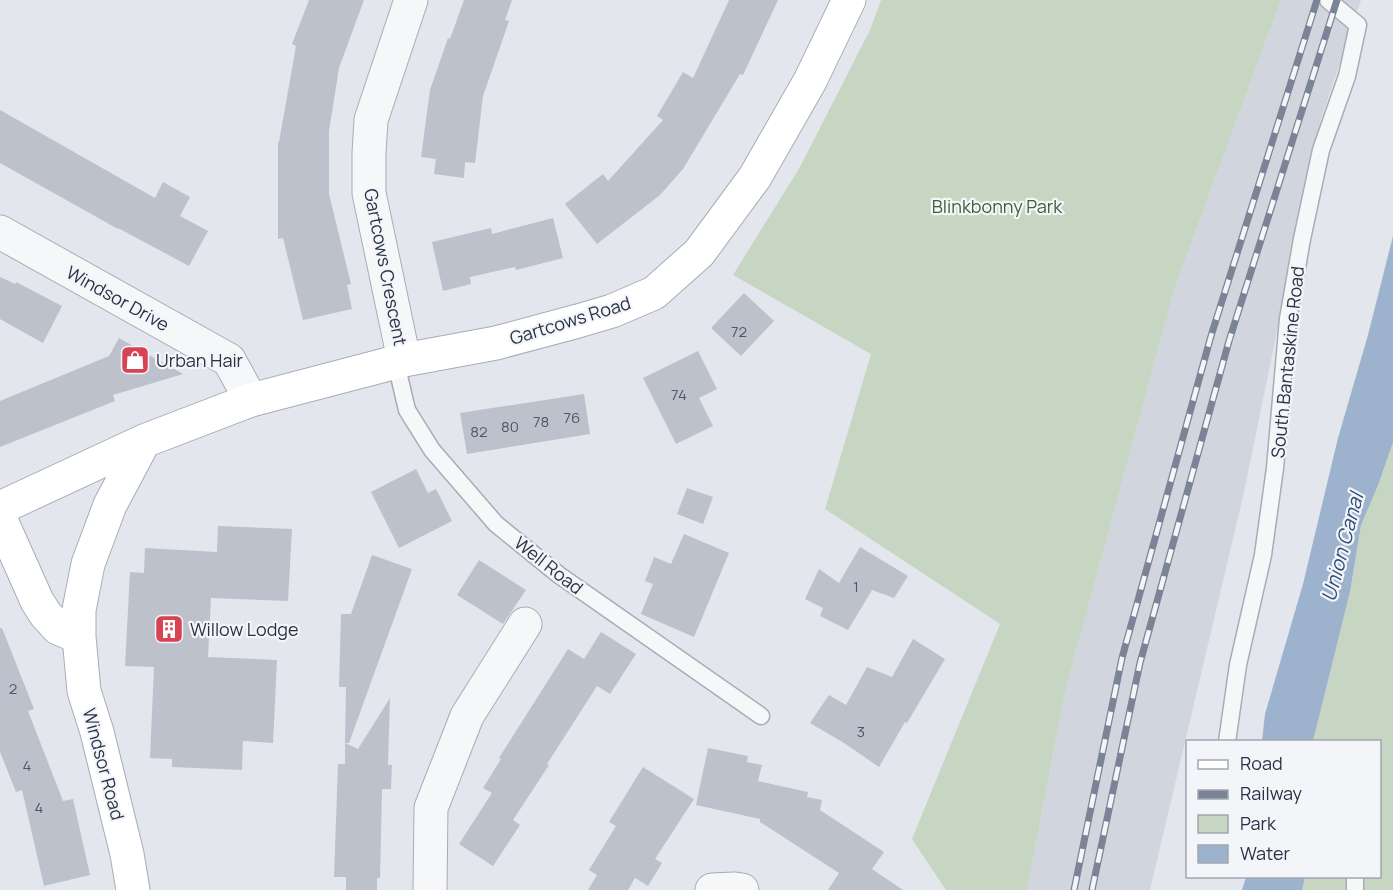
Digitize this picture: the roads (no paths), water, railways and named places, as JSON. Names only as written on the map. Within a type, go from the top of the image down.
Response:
[{"type":"street","name":"Gartcows Crescent","points":[[400,362],[369,193],[369,153],[371,120],[411,0]]},
{"type":"street","name":"Gartcows Road","points":[[0,508],[144,441],[251,399],[400,362],[496,343],[579,321],[654,293],[699,253],[755,177],[810,81],[849,0]]},
{"type":"street","name":"Windsor Drive","points":[[0,232],[229,360],[251,399]]},
{"type":"street","name":"Windsor Road","points":[[134,890],[97,732],[84,691],[79,610],[88,564],[110,505],[144,441]]},
{"type":"street","points":[[0,518],[37,601],[46,615],[58,627],[79,637]]},
{"type":"street","points":[[430,890],[431,807],[467,716],[525,624]]},
{"type":"street","points":[[712,890],[742,890]]},
{"type":"lane","name":"South Bantaskine Road","points":[[1227,740],[1238,665],[1263,555],[1275,468],[1288,319],[1302,239],[1321,150],[1347,76],[1358,25],[1328,0]]},
{"type":"lane","name":"Well Road","points":[[400,362],[407,410],[432,450],[496,524],[559,575],[761,716]]},
{"type":"water","name":"Union Canal","points":[[1393,236],[1393,442],[1361,525],[1350,592],[1313,740],[1262,740],[1265,714],[1303,584],[1338,438],[1368,335]]},
{"type":"water","points":[[1245,878],[1305,878],[1302,890],[1242,890]]},
{"type":"railway","points":[[1074,890],[1122,658],[1211,336],[1317,0]]},
{"type":"railway","points":[[1092,890],[1140,663],[1229,341],[1337,0]]},
{"type":"place","name":"Urban Hair","points":[[135,360]]},
{"type":"place","name":"Willow Lodge","points":[[169,629]]},
{"type":"park label","name":"Blinkbonny Park","points":[[997,206]]}]
